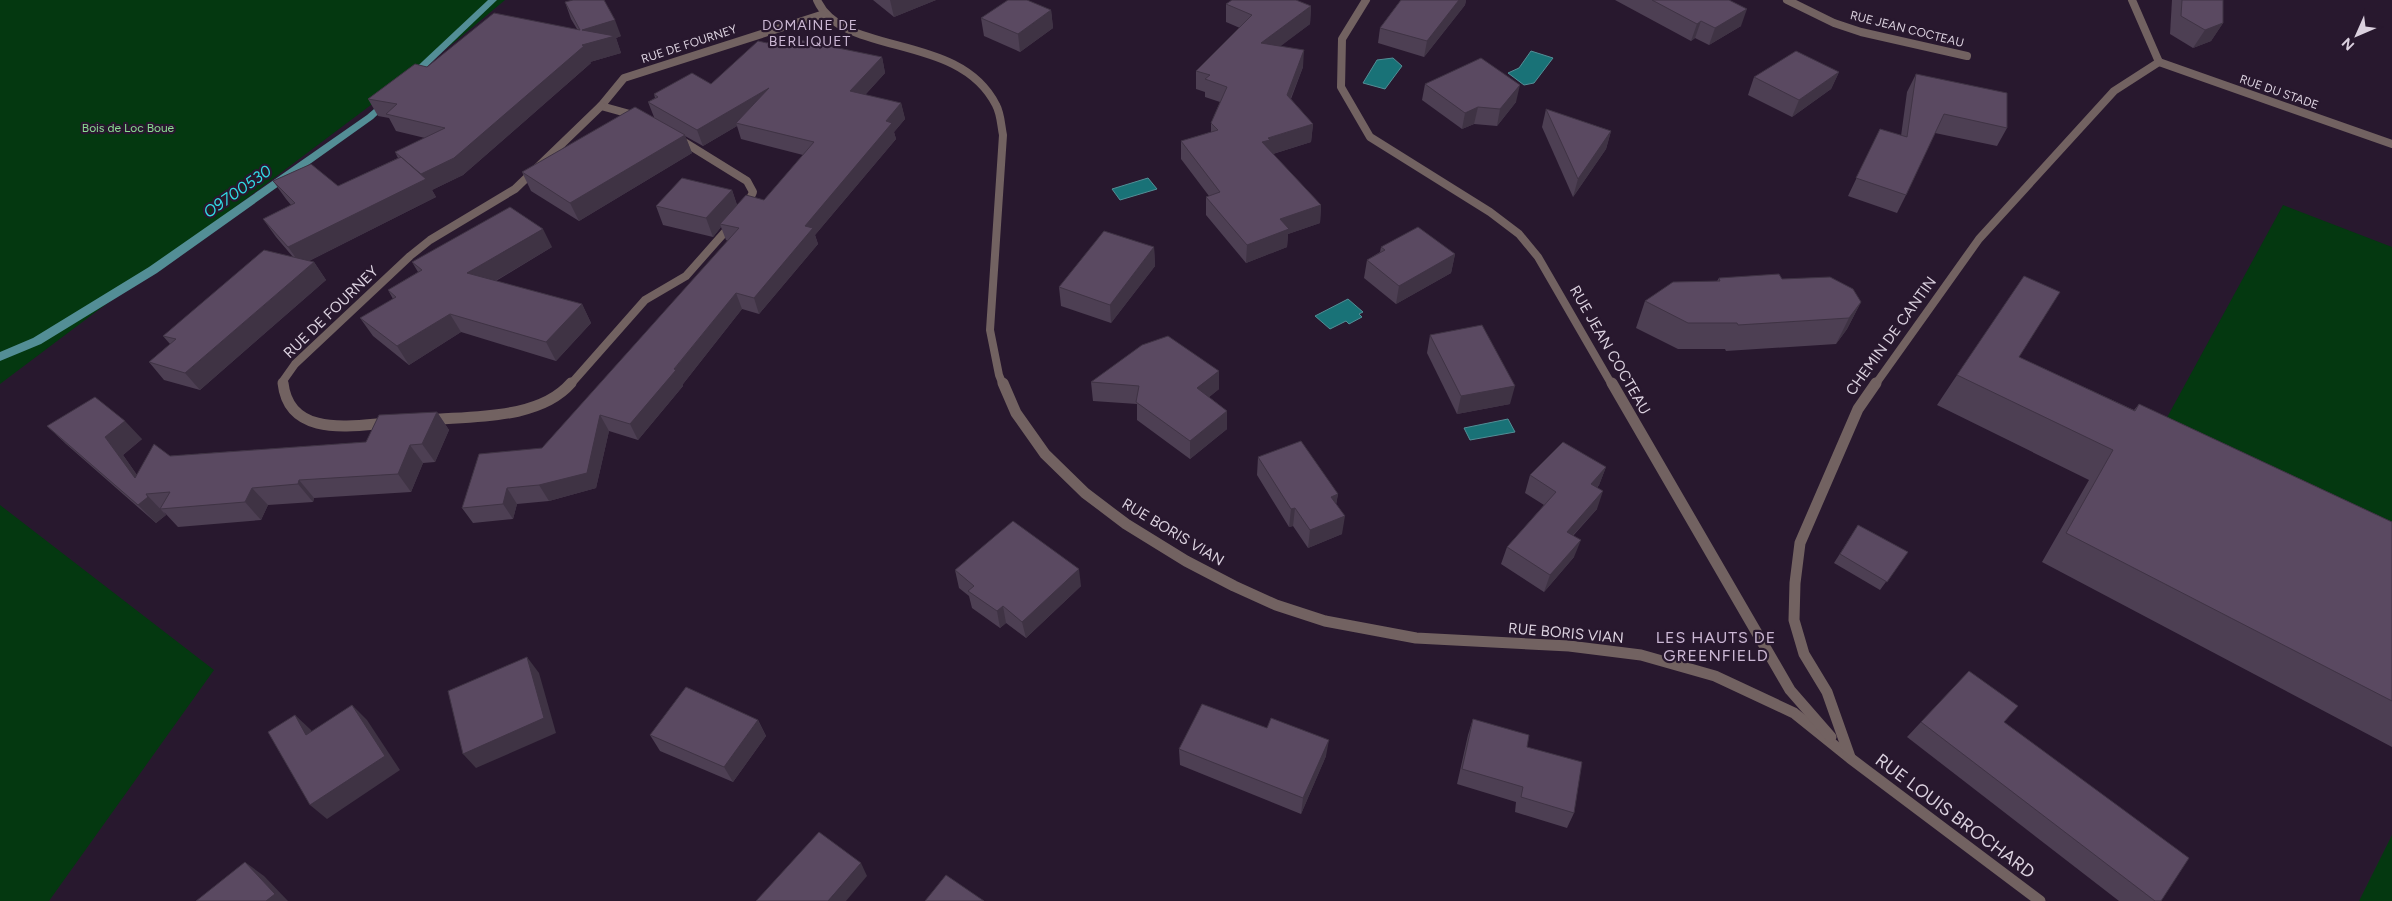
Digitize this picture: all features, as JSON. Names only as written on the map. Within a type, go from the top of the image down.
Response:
[{"type":"street","points":[[817,0],[824,14]]},
{"type":"street","name":"RUE JEAN COCTEAU","points":[[1366,0],[1342,39],[1341,87],[1370,137],[1490,212],[1519,234],[1538,257],[1790,690],[1850,758]]},
{"type":"street","name":"RUE JEAN COCTEAU","points":[[1787,0],[1834,23],[1862,32],[1968,56]]},
{"type":"street","points":[[2132,0],[2159,62]]},
{"type":"street","name":"RUE DE FOURNEY","points":[[394,422],[338,427],[319,425],[298,414],[286,400],[283,381],[295,364],[410,256],[430,240],[515,189],[601,106],[624,78],[824,14]]},
{"type":"street","name":"RUE BORIS VIAN","points":[[824,14],[834,22],[883,42],[939,56],[962,67],[980,80],[993,96],[1002,114],[1003,135],[990,330],[999,375],[1016,413],[1045,454],[1085,493],[1126,524],[1186,561],[1234,586],[1276,605],[1325,621],[1416,638],[1569,646],[1640,655],[1715,676],[1794,713],[1850,758]]},
{"type":"street","name":"CHEMIN DE CANTIN","points":[[1850,758],[1827,692],[1804,654],[1794,620],[1800,543],[1858,408],[1980,239],[2114,90],[2159,62]]},
{"type":"street","name":"RUE DU STADE","points":[[2159,62],[2392,144]]},
{"type":"street","points":[[601,106],[649,122]]},
{"type":"street","points":[[413,421],[522,411],[547,402],[566,389],[645,300],[686,276],[747,207],[753,192],[747,180],[664,131]]},
{"type":"street","name":"RUE LOUIS BROCHARD","points":[[1850,758],[2040,901]]},
{"type":"green space","name":"Bois de Loc Boue","points":[[0,0],[505,0],[456,41],[0,384]]},
{"type":"green space","points":[[2283,205],[2392,247],[2392,530],[2164,423]]},
{"type":"green space","points":[[0,505],[214,670],[49,901],[0,901]]},
{"type":"green space","points":[[2392,835],[2392,901],[2359,901]]},
{"type":"shaded area","points":[[1531,51],[1553,58],[1534,83],[1524,85],[1508,73],[1519,68]]},
{"type":"shaded area","points":[[1393,58],[1402,66],[1385,89],[1363,83],[1377,60]]},
{"type":"shaded area","points":[[1148,178],[1157,189],[1120,200],[1112,189]]},
{"type":"shaded area","points":[[1348,299],[1363,312],[1359,314],[1362,317],[1349,324],[1346,321],[1330,329],[1315,316]]},
{"type":"shaded area","points":[[1508,419],[1515,432],[1470,440],[1464,428]]},
{"type":"building","points":[[573,0],[604,0],[615,20],[582,30],[615,36],[582,45],[584,46],[454,158],[421,174],[395,152],[445,128],[386,114],[397,104],[368,99],[415,64],[427,67],[494,13],[580,30],[565,2]]},
{"type":"building","points":[[1008,0],[1027,0],[1051,10],[1018,34],[981,18]]},
{"type":"building","points":[[1232,0],[1296,0],[1311,6],[1261,43],[1304,50],[1287,95],[1313,124],[1268,138],[1270,140],[1262,142],[1321,205],[1280,219],[1289,229],[1247,245],[1206,197],[1220,192],[1181,141],[1218,130],[1211,123],[1227,87],[1205,79],[1210,75],[1196,71],[1252,15],[1226,4]]},
{"type":"building","points":[[1401,0],[1459,0],[1427,41],[1380,28]]},
{"type":"building","points":[[1652,0],[1729,0],[1747,9],[1715,28],[1701,21],[1697,24]]},
{"type":"building","points":[[2182,0],[2223,0],[2223,23],[2205,30],[2181,16]]},
{"type":"building","points":[[775,35],[882,57],[850,91],[901,103],[886,121],[892,123],[805,226],[813,228],[754,298],[736,293],[674,369],[676,370],[630,424],[600,415],[587,473],[539,485],[507,488],[503,504],[462,508],[479,454],[542,448],[739,228],[720,224],[746,195],[764,200],[814,142],[736,123],[769,88],[697,130],[648,102],[658,97],[654,94],[692,73],[711,84],[758,41],[767,43]]},
{"type":"building","points":[[1796,51],[1839,72],[1799,100],[1754,77]]},
{"type":"building","points":[[1481,58],[1520,85],[1500,109],[1478,107],[1465,113],[1425,84]]},
{"type":"building","points":[[1916,74],[2007,93],[2007,128],[1944,114],[1906,195],[1856,178],[1880,129],[1907,137]]},
{"type":"building","points":[[635,107],[685,135],[570,203],[522,172]]},
{"type":"building","points":[[1546,109],[1611,131],[1578,179]]},
{"type":"building","points":[[401,157],[426,179],[288,247],[263,219],[295,203],[273,181],[311,164],[338,186]]},
{"type":"building","points":[[682,178],[732,190],[706,218],[656,206]]},
{"type":"building","points":[[510,207],[543,229],[467,273],[582,304],[546,342],[450,314],[397,346],[360,318],[396,297],[388,290],[422,270],[412,262]]},
{"type":"building","points":[[1418,227],[1455,254],[1399,286],[1367,260],[1385,250],[1381,247]]},
{"type":"building","points":[[1104,231],[1154,247],[1110,305],[1059,287]]},
{"type":"building","points":[[264,250],[314,262],[185,373],[149,362],[176,339],[163,336]]},
{"type":"building","points":[[1779,274],[1782,279],[1830,277],[1853,289],[1861,302],[1849,318],[1738,325],[1737,323],[1688,323],[1645,301],[1673,282],[1720,281],[1719,278]]},
{"type":"building","points":[[2024,276],[2060,292],[2019,357],[2135,411],[2139,404],[2392,522],[2392,701],[2066,533],[2113,450],[1957,375]]},
{"type":"building","points":[[1482,325],[1515,386],[1461,396],[1430,335]]},
{"type":"building","points":[[1168,336],[1219,371],[1197,388],[1227,411],[1190,441],[1136,402],[1139,386],[1091,382],[1142,345]]},
{"type":"building","points":[[95,397],[125,421],[105,437],[135,478],[154,444],[170,456],[366,442],[379,415],[437,412],[422,444],[410,445],[398,474],[299,480],[298,484],[252,488],[245,502],[160,509],[170,492],[146,494],[148,497],[138,505],[47,426]]},
{"type":"building","points":[[1301,441],[1338,494],[1331,497],[1345,516],[1310,530],[1295,508],[1291,509],[1258,457]]},
{"type":"building","points":[[1563,442],[1606,467],[1591,484],[1603,491],[1567,532],[1581,540],[1550,575],[1507,547],[1556,492],[1530,475]]},
{"type":"building","points":[[1013,521],[1079,569],[1022,622],[1003,606],[997,611],[968,591],[974,586],[955,570]]},
{"type":"building","points":[[1858,525],[1908,552],[1887,582],[1840,554]]},
{"type":"building","points":[[527,657],[544,718],[463,754],[448,691]]},
{"type":"building","points":[[1969,671],[2018,706],[2004,722],[2189,858],[2161,901],[2155,901],[1921,722]]},
{"type":"building","points":[[686,687],[758,720],[724,767],[650,735]]},
{"type":"building","points":[[1202,704],[1267,728],[1271,718],[1329,740],[1303,798],[1179,749]]},
{"type":"building","points":[[352,705],[385,756],[310,805],[268,732],[295,715],[306,735]]},
{"type":"building","points":[[1473,719],[1529,735],[1527,747],[1582,762],[1574,813],[1521,797],[1523,787],[1462,769]]},
{"type":"building","points":[[819,832],[861,863],[828,901],[756,901]]},
{"type":"building","points":[[245,862],[275,894],[266,901],[196,901]]},
{"type":"building","points":[[946,875],[984,901],[925,901]]},
{"type":"waterway","name":"O9700530","points":[[410,78],[493,0]]},
{"type":"waterway","name":"O9700530","points":[[0,357],[37,341],[153,270],[370,117],[387,101]]},
{"type":"district","name":"DOMAINE DE BERLIQUET","points":[[810,33]]},
{"type":"district","name":"LES HAUTS DE GREENFIELD","points":[[1716,646]]}]
